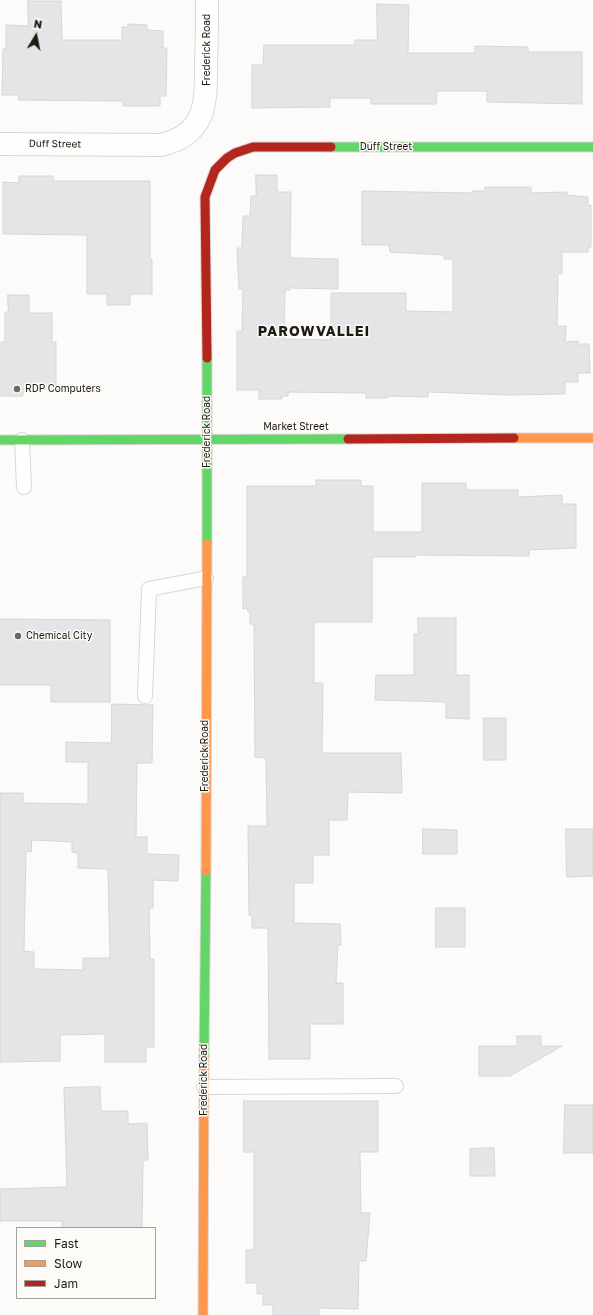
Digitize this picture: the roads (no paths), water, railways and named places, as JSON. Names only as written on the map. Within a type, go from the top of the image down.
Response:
[{"type":"street","name":"Frederick Road","points":[[206,99],[207,0]]},
{"type":"street","name":"Duff Street","points":[[0,144],[161,145],[173,142],[193,128],[199,120],[206,99]]},
{"type":"street","name":"Duff Street","points":[[205,196],[208,183],[214,171],[223,160],[232,154],[253,147],[593,147]]},
{"type":"street","name":"Frederick Road","points":[[203,1315],[206,578],[208,438],[205,196]]},
{"type":"street","name":"Market Street","points":[[0,440],[208,438],[593,438]]},
{"type":"lane","points":[[22,440],[24,487]]},
{"type":"lane","points":[[145,696],[149,589],[206,578]]},
{"type":"lane","points":[[204,1087],[396,1086]]},
{"type":"place","name":"RDP Computers","points":[[17,389]]},
{"type":"place","name":"Chemical City","points":[[18,636]]},
{"type":"district","name":"PAROWVALLEI","points":[[314,332]]}]
